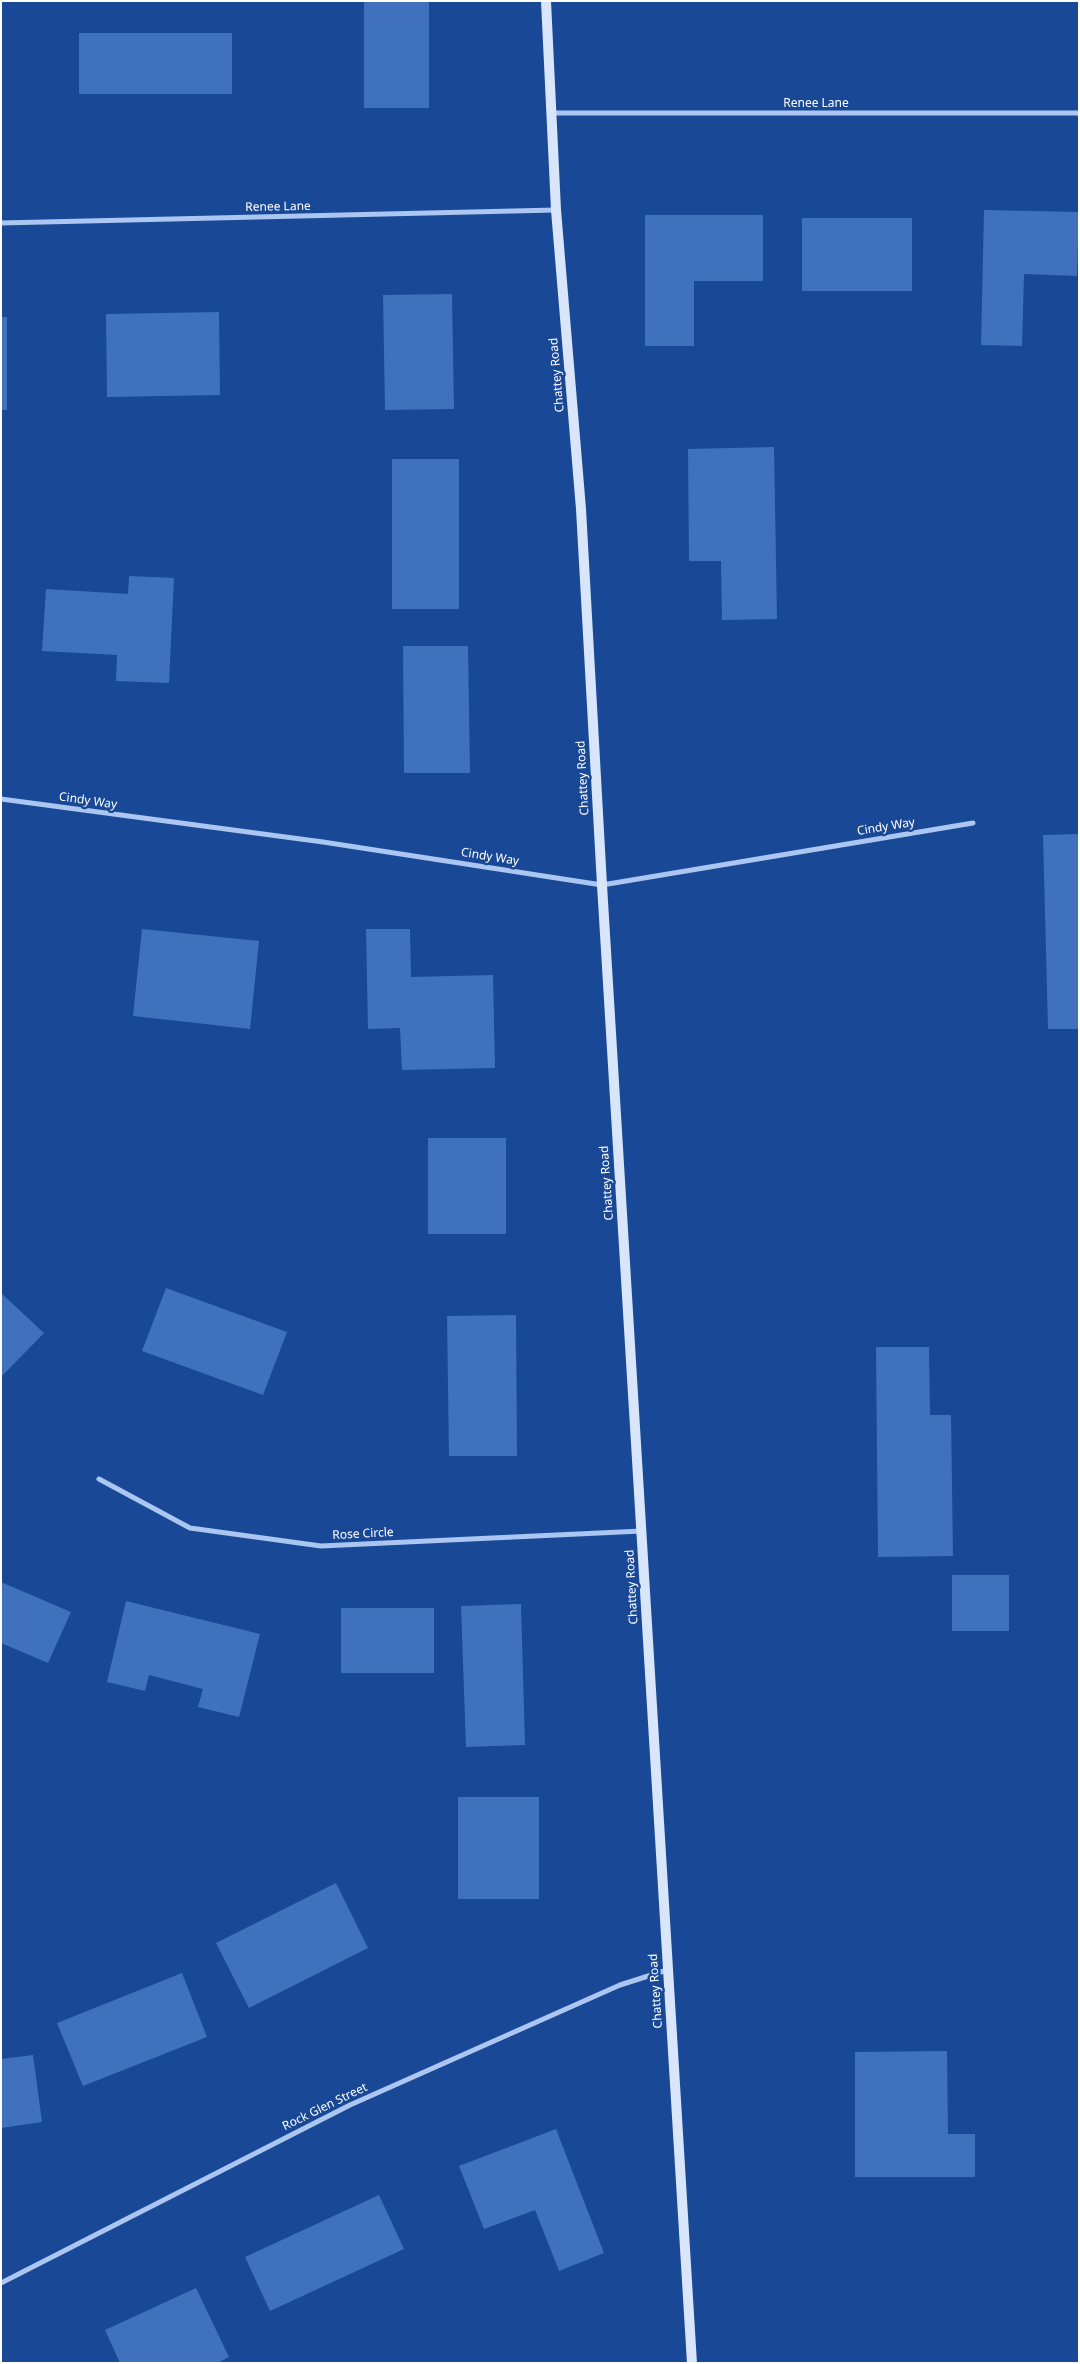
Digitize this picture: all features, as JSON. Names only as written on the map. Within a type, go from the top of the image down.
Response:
[{"type":"street","name":"Chattey Road","points":[[546,1],[553,113],[556,210],[581,509],[602,885],[692,2363]]},
{"type":"street","name":"Renee Lane","points":[[553,113],[1079,113]]},
{"type":"street","name":"Renee Lane","points":[[1,223],[556,210]]},
{"type":"street","name":"Cindy Way","points":[[1,800],[323,842],[602,885],[974,823]]},
{"type":"street","name":"Rose Circle","points":[[99,1479],[190,1528],[321,1546],[642,1531]]},
{"type":"street","name":"Rock Glen Street","points":[[1,2283],[350,2105],[620,1985],[667,1970]]},
{"type":"building","points":[[364,1],[429,1],[429,108],[364,108]]},
{"type":"building","points":[[79,33],[232,33],[232,94],[79,94]]},
{"type":"building","points":[[984,210],[1079,212],[1077,276],[1024,274],[1022,346],[981,345]]},
{"type":"building","points":[[645,215],[763,215],[763,281],[694,281],[694,346],[645,346]]},
{"type":"building","points":[[802,218],[912,218],[912,291],[802,291]]},
{"type":"building","points":[[452,294],[454,409],[385,410],[383,295]]},
{"type":"building","points":[[219,312],[220,395],[107,397],[106,314]]},
{"type":"building","points":[[1,317],[7,317],[7,410],[1,410]]},
{"type":"building","points":[[774,447],[777,619],[722,620],[721,561],[689,561],[688,449]]},
{"type":"building","points":[[392,459],[459,459],[459,609],[392,609]]},
{"type":"building","points":[[129,576],[174,578],[169,683],[116,681],[117,655],[42,651],[46,589],[128,594]]},
{"type":"building","points":[[403,646],[468,646],[470,773],[404,773]]},
{"type":"building","points":[[1079,834],[1079,1029],[1048,1029],[1043,835]]},
{"type":"building","points":[[142,929],[259,941],[250,1029],[133,1016]]},
{"type":"building","points":[[366,929],[410,929],[411,977],[493,975],[495,1068],[402,1070],[400,1028],[368,1029]]},
{"type":"building","points":[[428,1138],[506,1138],[506,1234],[428,1234]]},
{"type":"building","points":[[166,1288],[287,1332],[263,1395],[142,1351]]},
{"type":"building","points":[[1,1293],[44,1333],[1,1377]]},
{"type":"building","points":[[516,1315],[517,1456],[449,1456],[447,1316]]},
{"type":"building","points":[[876,1347],[929,1347],[930,1415],[951,1415],[953,1556],[878,1557]]},
{"type":"building","points":[[952,1575],[1009,1575],[1009,1631],[952,1631]]},
{"type":"building","points":[[1,1582],[71,1612],[48,1663],[1,1643]]},
{"type":"building","points":[[126,1601],[260,1634],[239,1717],[198,1707],[203,1689],[149,1675],[145,1691],[107,1682]]},
{"type":"building","points":[[521,1604],[525,1745],[466,1747],[461,1606]]},
{"type":"building","points":[[341,1608],[434,1608],[434,1673],[341,1673]]},
{"type":"building","points":[[458,1797],[539,1797],[539,1899],[458,1899]]},
{"type":"building","points":[[336,1883],[368,1948],[249,2008],[216,1943]]},
{"type":"building","points":[[182,1973],[207,2037],[83,2086],[57,2023]]},
{"type":"building","points":[[947,2051],[948,2134],[975,2134],[975,2177],[855,2177],[855,2052]]},
{"type":"building","points":[[33,2055],[42,2122],[1,2128],[1,2059]]},
{"type":"building","points":[[556,2129],[604,2253],[559,2271],[535,2210],[484,2229],[459,2166]]},
{"type":"building","points":[[379,2195],[404,2249],[270,2311],[245,2257]]},
{"type":"building","points":[[196,2288],[229,2357],[217,2363],[120,2363],[105,2330]]}]
